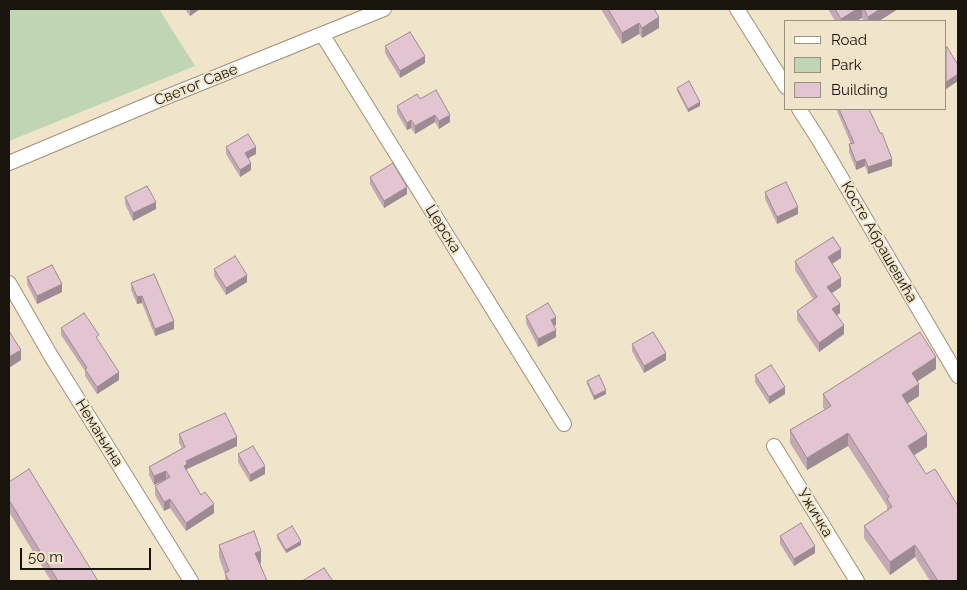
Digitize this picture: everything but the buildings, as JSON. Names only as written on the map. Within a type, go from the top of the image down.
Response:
[{"type":"street","name":"Светог Саве","points":[[9,163],[384,9]]},
{"type":"street","points":[[737,9],[784,84]]},
{"type":"street","name":"Церска","points":[[322,34],[564,424]]},
{"type":"street","name":"Косте Абрашевића","points":[[801,110],[958,376]]},
{"type":"street","name":"Немањина","points":[[9,283],[51,356],[191,581]]},
{"type":"street","name":"Ужичка","points":[[774,446],[857,581]]},
{"type":"green space","points":[[9,9],[159,9],[195,66],[9,141]]}]
